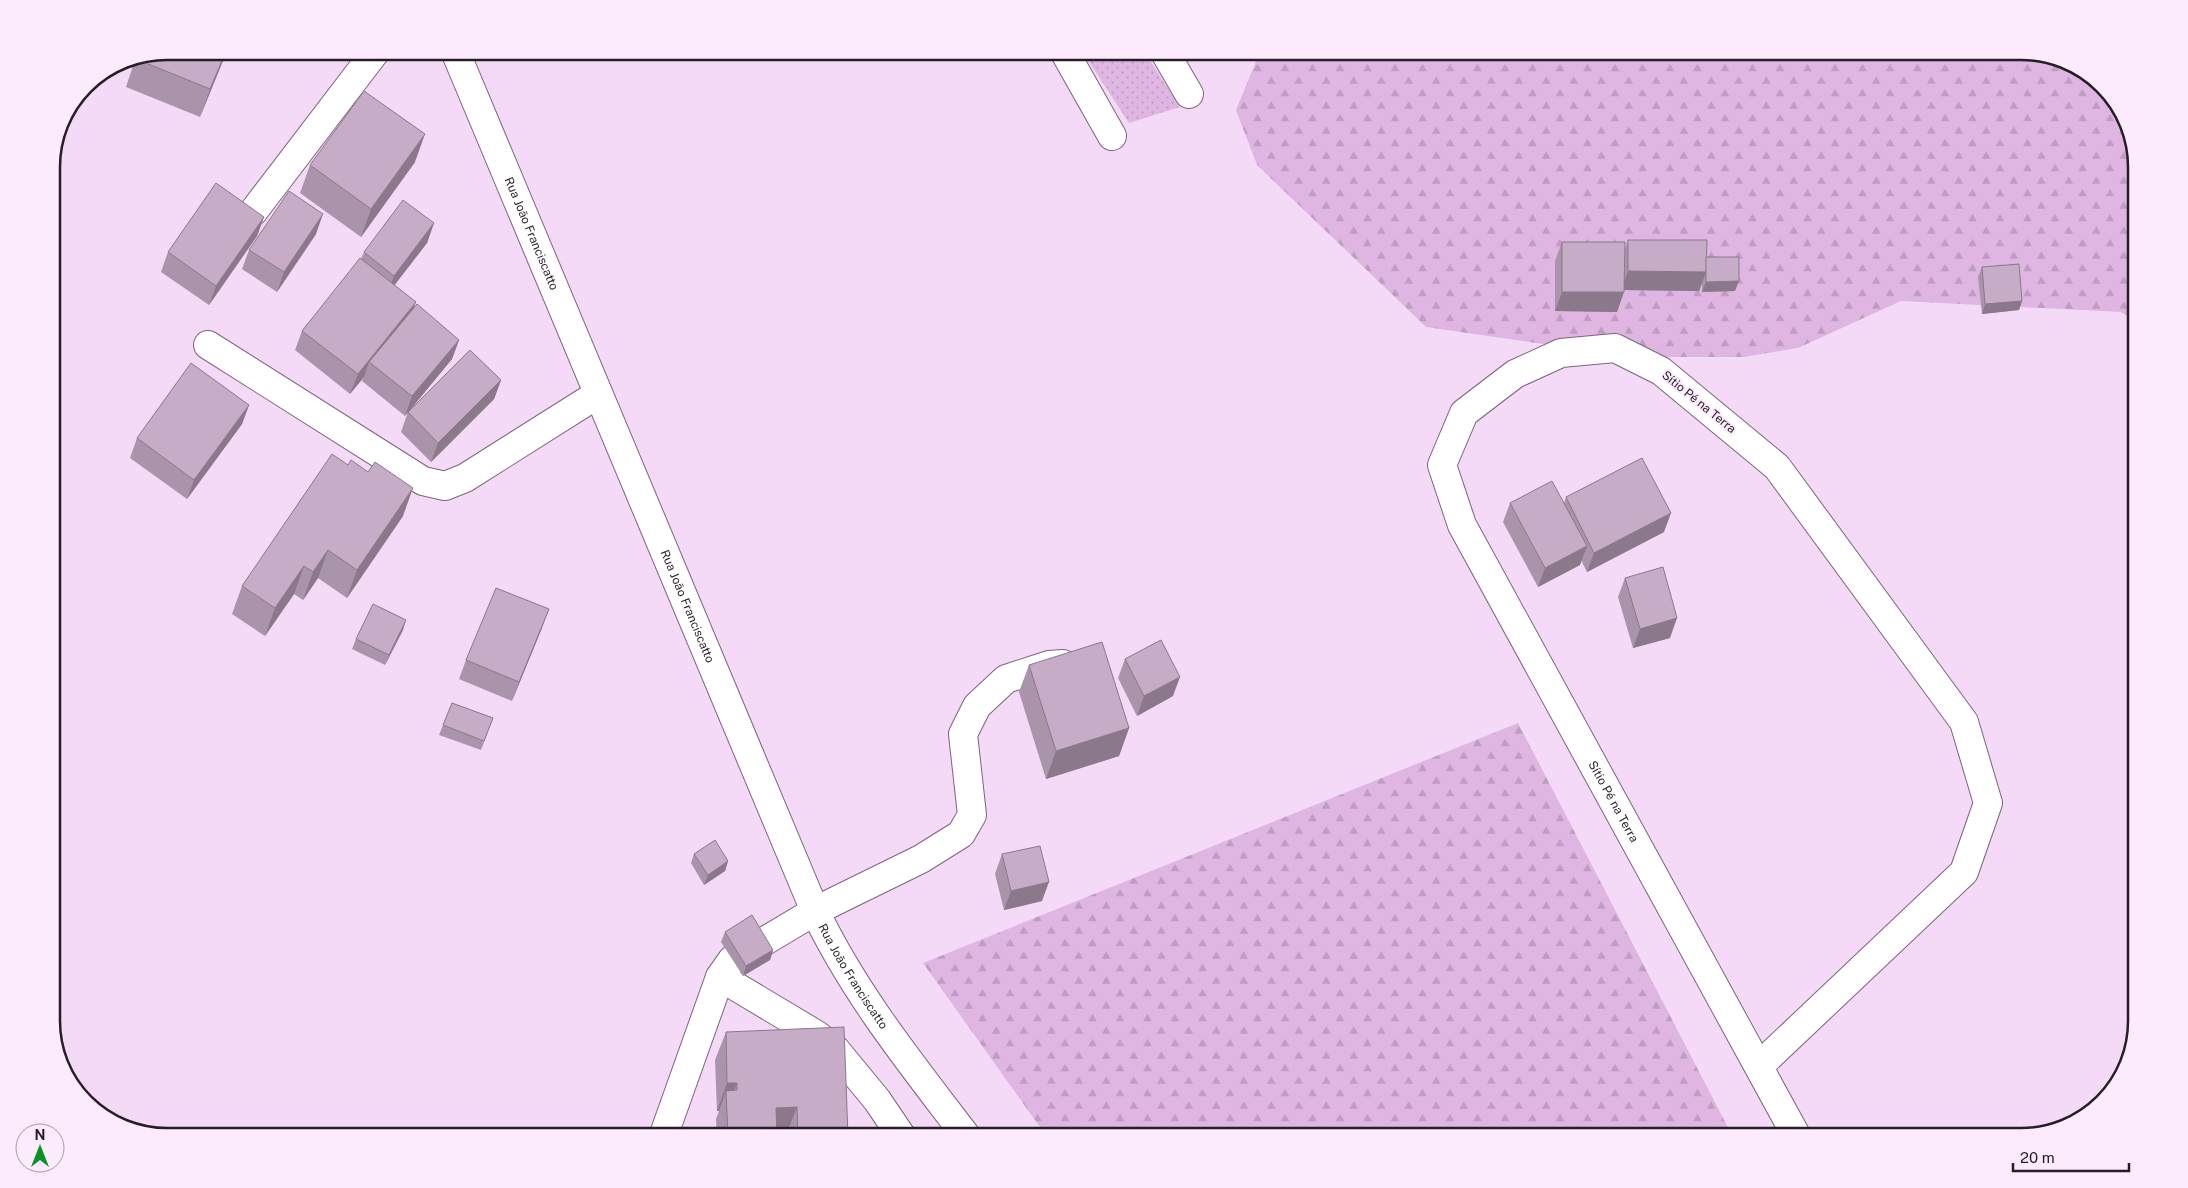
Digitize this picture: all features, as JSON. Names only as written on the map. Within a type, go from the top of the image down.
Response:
[{"type":"street","points":[[253,212],[369,60]]},
{"type":"street","name":"Rua João Franciscatto","points":[[459,60],[815,911],[832,946],[898,1047],[960,1128]]},
{"type":"street","points":[[1069,60],[1112,136]]},
{"type":"street","points":[[1169,60],[1189,94]]},
{"type":"street","points":[[208,345],[423,481],[444,486],[465,478],[598,394]]},
{"type":"street","name":"Sítio Pé na Terra","points":[[1759,1066],[1964,872],[1988,803],[1964,722],[1777,466],[1661,371],[1615,348],[1561,353],[1515,374],[1464,413],[1442,465],[1462,525],[1792,1128]]},
{"type":"street","points":[[760,944],[815,911],[921,859],[961,834],[972,815],[963,734],[977,706],[1006,679],[1049,665],[1087,664]]},
{"type":"street","points":[[666,1128],[726,968],[835,1049],[877,1100],[896,1128]]},
{"type":"green space","points":[[1088,60],[1150,60],[1180,107],[1129,123]]},
{"type":"green space","points":[[1257,60],[2021,60],[2042,62],[2068,71],[2092,87],[2110,107],[2122,132],[2128,160],[2128,317],[2121,312],[1901,301],[1798,348],[1744,357],[1634,357],[1426,327],[1257,165],[1236,110]]},
{"type":"green space","points":[[1518,723],[1728,1128],[1041,1128],[923,963]]},
{"type":"building","points":[[167,60],[222,60],[210,89],[145,63]]},
{"type":"building","points":[[364,91],[425,134],[371,209],[310,165]]},
{"type":"building","points":[[216,183],[264,217],[216,286],[168,252]]},
{"type":"building","points":[[289,191],[323,214],[284,272],[249,250]]},
{"type":"building","points":[[403,200],[434,223],[394,276],[364,252]]},
{"type":"building","points":[[1628,240],[1707,240],[1706,272],[1628,271]]},
{"type":"building","points":[[1562,242],[1625,242],[1624,292],[1562,292]]},
{"type":"building","points":[[1706,257],[1739,257],[1739,281],[1706,282]]},
{"type":"building","points":[[360,258],[416,302],[358,374],[302,331]]},
{"type":"building","points":[[2019,264],[2022,301],[1985,304],[1982,267]]},
{"type":"building","points":[[417,304],[459,340],[412,396],[369,362]]},
{"type":"building","points":[[470,350],[501,380],[438,443],[408,412]]},
{"type":"building","points":[[191,363],[249,405],[194,480],[137,438]]},
{"type":"building","points":[[332,454],[348,465],[351,460],[368,472],[375,462],[413,488],[357,570],[328,550],[313,572],[304,566],[275,608],[242,586]]},
{"type":"building","points":[[1642,458],[1671,513],[1594,553],[1566,497]]},
{"type":"building","points":[[1552,481],[1587,546],[1545,568],[1510,503]]},
{"type":"building","points":[[1663,567],[1677,618],[1640,629],[1625,578]]},
{"type":"building","points":[[496,588],[549,609],[519,682],[466,660]]},
{"type":"building","points":[[373,604],[406,620],[389,655],[356,639]]},
{"type":"building","points":[[1161,640],[1180,677],[1144,696],[1125,659]]},
{"type":"building","points":[[1102,642],[1129,728],[1056,751],[1029,665]]},
{"type":"building","points":[[452,703],[493,718],[484,741],[443,725]]},
{"type":"building","points":[[715,840],[728,861],[708,875],[694,854]]},
{"type":"building","points":[[1040,846],[1049,882],[1011,891],[1002,854]]},
{"type":"building","points":[[752,915],[773,950],[746,966],[725,932]]},
{"type":"building","points":[[844,1027],[848,1128],[798,1128],[797,1107],[776,1108],[777,1128],[728,1128],[726,1091],[737,1090],[737,1083],[727,1083],[726,1032]]}]
